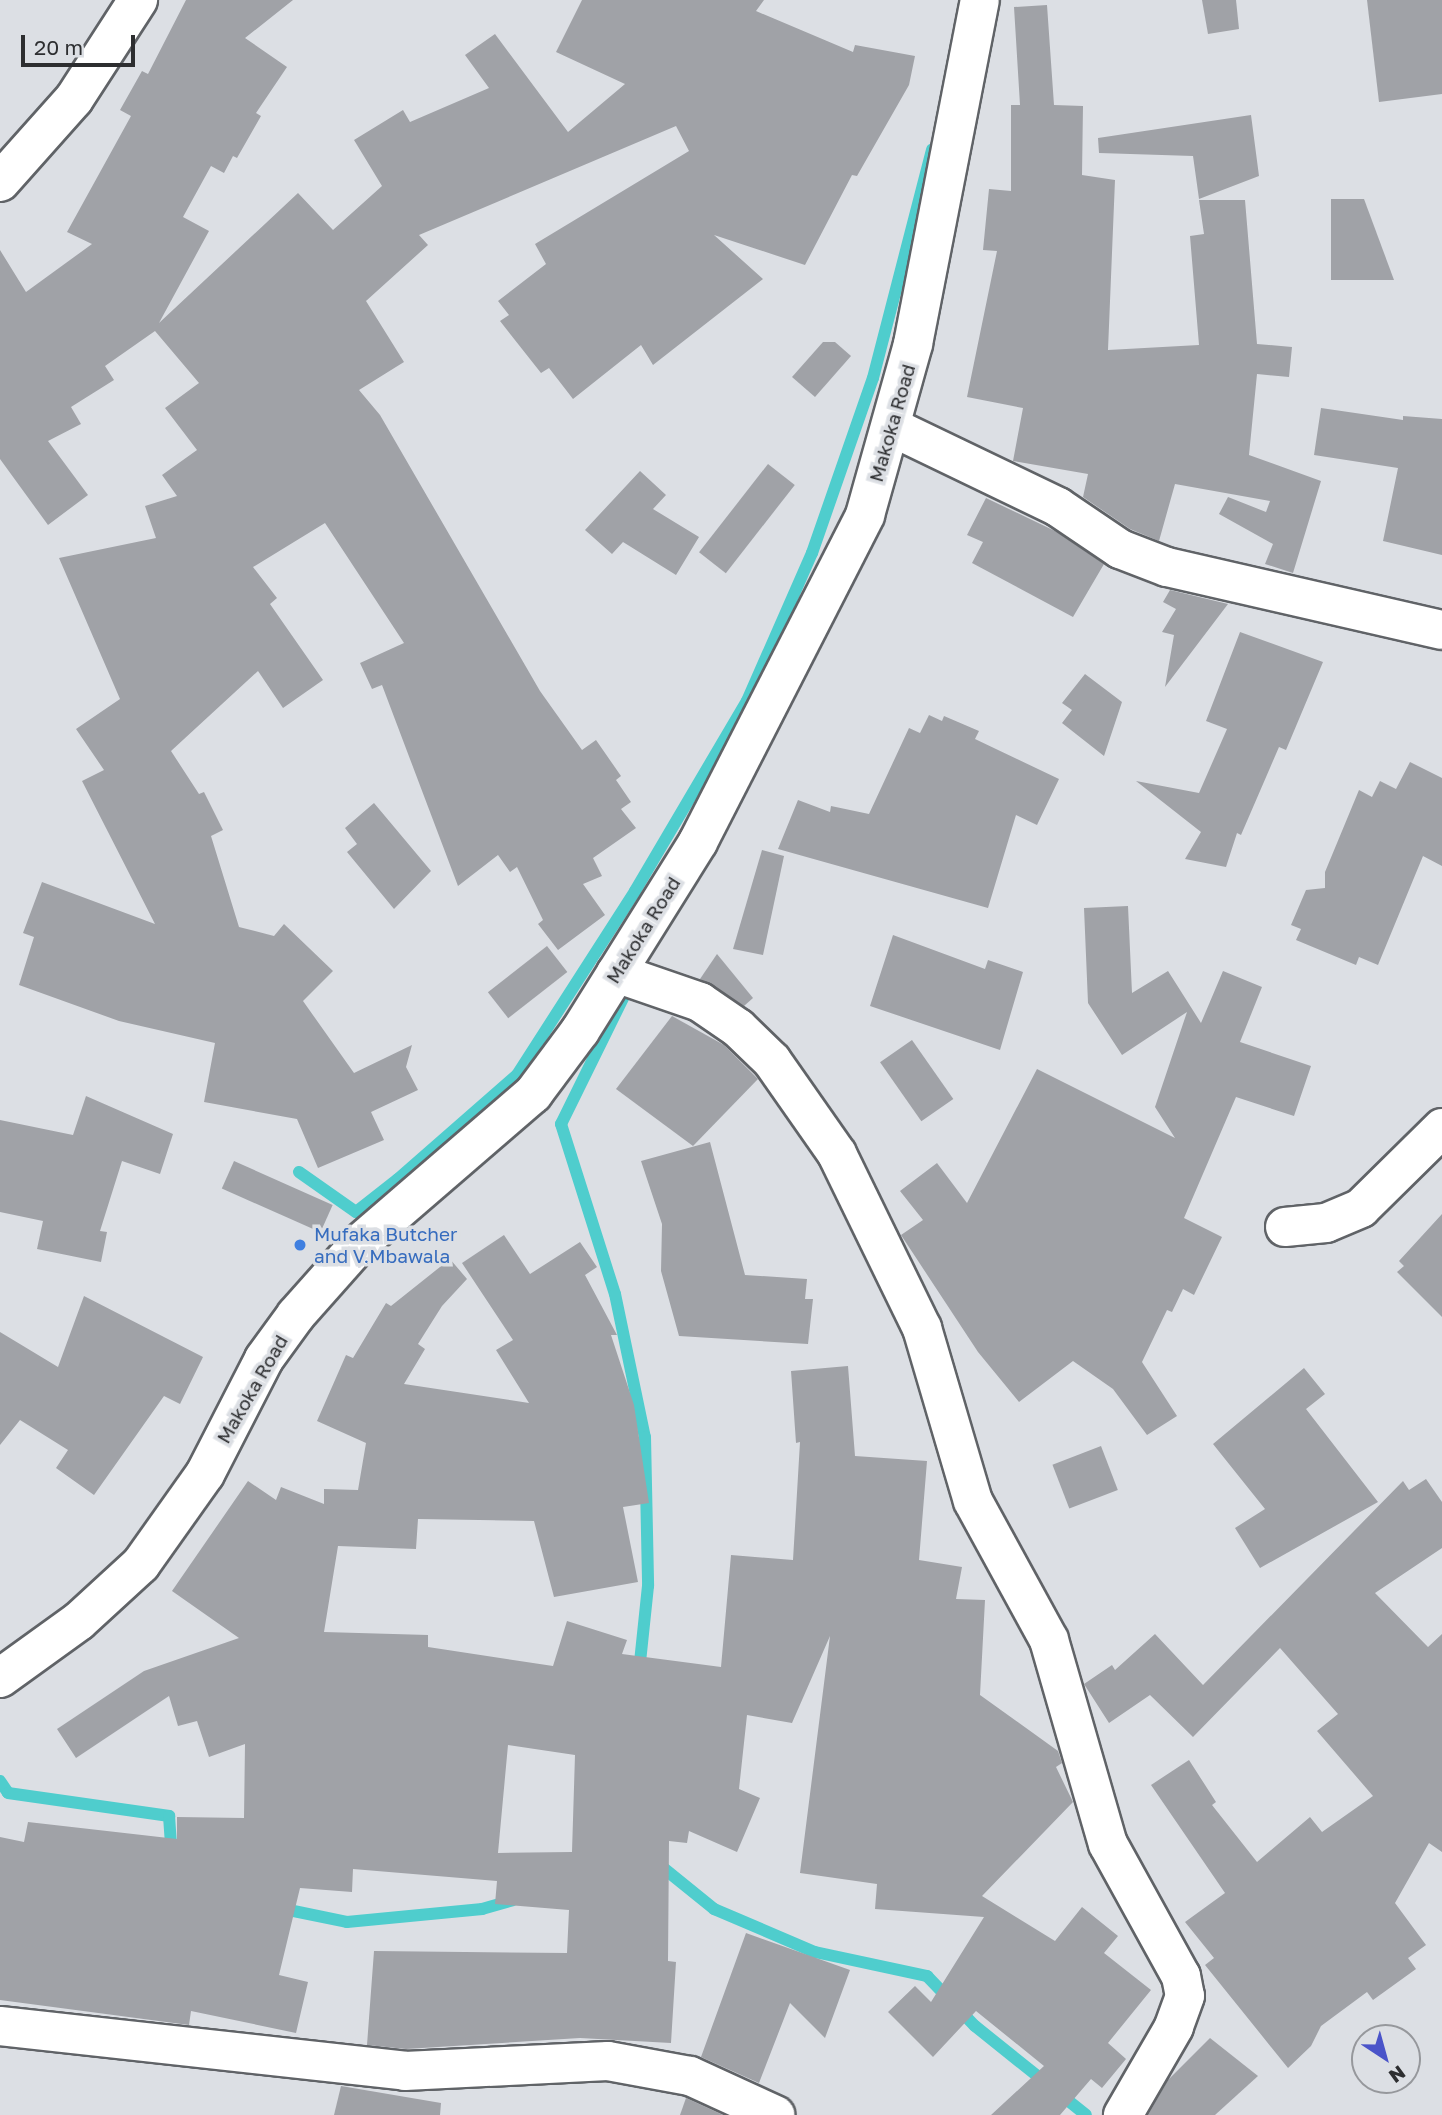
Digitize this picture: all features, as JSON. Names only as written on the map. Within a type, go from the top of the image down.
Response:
[{"type":"street","points":[[0,182],[65,109],[138,0]]},
{"type":"street","name":"Makoka Road","points":[[0,1678],[79,1621],[141,1564],[205,1474],[264,1359],[296,1315],[359,1244],[533,1094],[616,973],[746,754],[865,514],[894,428],[980,0]]},
{"type":"street","points":[[894,428],[1058,507],[1120,549],[1167,568],[1442,630]]},
{"type":"street","points":[[616,973],[700,1002],[738,1028],[772,1061],[837,1154],[922,1328],[973,1501],[1049,1640],[1108,1844],[1181,1976],[1185,1996],[1174,2027],[1123,2115]]},
{"type":"street","points":[[1284,1227],[1326,1223],[1362,1208],[1442,1128]]},
{"type":"street","points":[[0,2026],[418,2072],[563,2061],[647,2066],[690,2077],[775,2115]]},
{"type":"building","points":[[186,0],[293,0],[245,38],[287,67],[256,113],[261,116],[237,158],[233,156],[224,173],[211,166],[183,217],[209,231],[159,323],[298,193],[333,230],[382,186],[354,140],[403,110],[410,122],[489,88],[465,55],[495,34],[568,132],[625,84],[556,52],[582,0],[764,0],[756,11],[853,52],[855,45],[915,56],[909,85],[857,176],[852,175],[805,265],[714,235],[763,279],[653,365],[641,345],[573,399],[549,368],[541,373],[500,321],[509,315],[498,301],[546,264],[535,244],[689,151],[676,126],[419,235],[428,245],[366,301],[404,362],[359,390],[380,415],[540,691],[582,750],[596,740],[621,776],[616,780],[631,802],[621,809],[636,828],[593,858],[602,876],[583,884],[605,915],[558,950],[538,924],[543,920],[517,867],[510,872],[498,855],[458,886],[382,685],[372,689],[360,663],[404,643],[325,523],[253,567],[277,598],[270,604],[323,680],[283,708],[258,671],[171,751],[199,794],[204,792],[223,830],[211,836],[239,927],[274,936],[284,924],[333,971],[303,1001],[354,1073],[412,1045],[406,1067],[418,1090],[371,1112],[384,1140],[318,1168],[297,1119],[204,1102],[215,1043],[119,1021],[19,985],[34,937],[23,933],[42,882],[155,924],[82,781],[104,770],[76,729],[120,699],[59,558],[156,538],[145,506],[177,496],[162,475],[197,450],[165,408],[199,383],[155,331],[105,366],[114,380],[71,407],[81,424],[48,441],[88,495],[48,525],[0,459],[0,250],[26,292],[92,244],[67,232],[131,116],[120,110],[142,71],[148,74]]},
{"type":"building","points":[[1202,0],[1236,0],[1239,29],[1208,34]]},
{"type":"building","points":[[1367,0],[1442,0],[1442,94],[1379,102]]},
{"type":"building","points":[[1047,5],[1054,105],[1083,106],[1082,175],[1115,180],[1108,350],[1199,345],[1190,236],[1204,234],[1199,200],[1245,200],[1257,344],[1292,347],[1289,377],[1257,374],[1249,455],[1321,481],[1293,573],[1265,564],[1273,544],[1219,514],[1228,497],[1266,512],[1270,501],[1175,484],[1159,541],[1130,529],[1083,497],[1088,474],[1013,461],[1023,408],[967,397],[997,251],[983,250],[989,189],[1011,191],[1011,105],[1020,105],[1014,7]]},
{"type":"building","points":[[1251,115],[1259,176],[1199,199],[1193,156],[1099,153],[1098,138]]},
{"type":"building","points":[[1331,199],[1364,199],[1394,280],[1331,280]]},
{"type":"building","points":[[823,342],[835,342],[851,356],[815,397],[792,377]]},
{"type":"building","points":[[1321,408],[1403,420],[1403,416],[1442,419],[1442,555],[1383,541],[1398,468],[1314,455]]},
{"type":"building","points":[[768,464],[795,485],[726,573],[699,552]]},
{"type":"building","points":[[640,471],[666,495],[653,509],[699,537],[676,575],[623,542],[612,554],[585,530]]},
{"type":"building","points":[[986,498],[1057,532],[1104,564],[1073,617],[972,563],[983,542],[967,535]]},
{"type":"building","points":[[1170,590],[1228,604],[1165,687],[1174,635],[1162,632],[1176,609],[1163,602]]},
{"type":"building","points":[[1240,632],[1323,662],[1286,750],[1279,747],[1241,835],[1237,833],[1226,867],[1185,859],[1201,832],[1136,781],[1199,793],[1227,729],[1206,721]]},
{"type":"building","points":[[1085,674],[1122,702],[1104,756],[1062,723],[1072,710],[1062,703]]},
{"type":"building","points":[[929,715],[942,721],[944,716],[979,731],[975,739],[1059,779],[1037,825],[1016,815],[988,908],[778,849],[798,800],[830,812],[831,806],[869,814],[909,728],[920,733]]},
{"type":"building","points":[[1410,762],[1442,778],[1442,866],[1423,856],[1378,965],[1359,957],[1356,965],[1296,940],[1301,929],[1291,925],[1306,890],[1325,888],[1325,872],[1359,790],[1372,797],[1380,781],[1396,789]]},
{"type":"building","points":[[374,803],[431,871],[394,909],[347,852],[357,844],[345,828]]},
{"type":"building","points":[[762,850],[784,856],[763,955],[733,949]]},
{"type":"building","points":[[1128,906],[1132,993],[1168,971],[1201,1023],[1223,971],[1262,987],[1240,1042],[1311,1066],[1294,1116],[1236,1097],[1184,1218],[1222,1237],[1194,1295],[1183,1289],[1172,1312],[1167,1310],[1142,1362],[1177,1416],[1147,1435],[1113,1389],[1073,1361],[1019,1402],[978,1352],[901,1235],[923,1220],[900,1191],[937,1163],[967,1203],[1037,1069],[1175,1138],[1155,1107],[1187,1012],[1122,1055],[1088,1003],[1084,908]]},
{"type":"building","points":[[893,935],[985,969],[988,960],[1023,972],[1000,1050],[870,1006]]},
{"type":"building","points":[[547,946],[567,972],[508,1018],[488,992]]},
{"type":"building","points":[[717,954],[753,998],[744,1006],[700,979]]},
{"type":"building","points":[[672,1016],[724,1045],[758,1079],[693,1146],[616,1089]]},
{"type":"building","points":[[912,1040],[953,1099],[921,1121],[880,1062]]},
{"type":"building","points":[[86,1096],[173,1134],[160,1174],[122,1161],[100,1231],[107,1232],[101,1262],[37,1249],[43,1221],[0,1212],[0,1120],[73,1135]]},
{"type":"building","points":[[710,1142],[745,1275],[807,1279],[805,1299],[813,1299],[808,1344],[679,1336],[661,1271],[662,1224],[641,1161]]},
{"type":"building","points":[[234,1161],[333,1205],[320,1232],[222,1188]]},
{"type":"building","points":[[1442,1214],[1442,1317],[1397,1272],[1404,1266],[1399,1261]]},
{"type":"building","points":[[504,1235],[530,1274],[580,1242],[597,1267],[585,1275],[617,1335],[611,1335],[634,1405],[649,1503],[623,1507],[638,1582],[554,1597],[534,1521],[418,1519],[416,1549],[338,1546],[324,1632],[428,1635],[428,1647],[553,1666],[567,1621],[627,1640],[622,1654],[721,1667],[731,1555],[793,1560],[800,1442],[796,1443],[791,1371],[848,1366],[855,1456],[927,1461],[919,1560],[962,1567],[956,1599],[985,1600],[980,1695],[1058,1751],[1062,1763],[1056,1767],[1073,1802],[982,1896],[1055,1941],[1082,1907],[1118,1936],[1104,1953],[1151,1990],[1108,2043],[1126,2059],[1102,2088],[1091,2079],[1060,2115],[991,2115],[1044,2066],[976,2011],[933,2057],[888,2012],[915,1986],[931,2002],[984,1917],[875,1909],[877,1884],[800,1873],[830,1636],[792,1723],[747,1715],[739,1789],[760,1798],[737,1852],[689,1831],[687,1843],[669,1841],[668,1961],[676,1962],[671,2043],[580,2038],[406,2049],[367,2045],[374,1951],[567,1953],[569,1910],[495,1904],[497,1881],[353,1869],[352,1892],[300,1888],[279,1975],[308,1982],[296,2033],[191,2011],[189,2025],[0,2000],[0,1837],[24,1842],[28,1822],[177,1839],[177,1817],[244,1818],[245,1744],[209,1757],[197,1721],[178,1726],[169,1696],[76,1758],[57,1729],[144,1671],[239,1638],[172,1591],[248,1481],[276,1500],[281,1487],[324,1504],[324,1489],[358,1490],[366,1443],[317,1421],[346,1355],[353,1358],[386,1303],[391,1306],[450,1259],[467,1279],[442,1306],[418,1344],[425,1349],[404,1384],[529,1403],[496,1350],[513,1340],[462,1263]],"holes":[[[508,1745],[575,1755],[572,1852],[498,1853]]]},
{"type":"building","points":[[84,1296],[203,1357],[180,1404],[164,1396],[94,1495],[56,1468],[68,1450],[20,1420],[0,1445],[0,1332],[58,1367]]},
{"type":"building","points":[[1304,1368],[1325,1394],[1306,1409],[1378,1502],[1260,1568],[1235,1528],[1265,1509],[1213,1444]]},
{"type":"building","points":[[1101,1446],[1118,1490],[1069,1509],[1052,1465]]},
{"type":"building","points":[[1426,1479],[1442,1502],[1442,1548],[1375,1593],[1428,1647],[1442,1634],[1442,1852],[1429,1843],[1395,1903],[1426,1945],[1408,1958],[1416,1969],[1373,2000],[1367,1992],[1321,2026],[1311,2046],[1288,2068],[1205,1965],[1214,1958],[1185,1922],[1225,1893],[1151,1785],[1189,1760],[1216,1802],[1212,1805],[1257,1862],[1310,1817],[1322,1832],[1373,1796],[1317,1731],[1338,1714],[1280,1648],[1193,1737],[1150,1695],[1109,1723],[1084,1684],[1112,1665],[1115,1670],[1155,1634],[1203,1685],[1403,1481],[1409,1490]]},
{"type":"building","points":[[746,1933],[850,1970],[825,2038],[790,2003],[759,2083],[701,2057]]},
{"type":"building","points":[[1210,2038],[1258,2076],[1215,2115],[1148,2115],[1168,2080]]},
{"type":"building","points":[[341,2086],[441,2103],[440,2115],[334,2115]]},
{"type":"building","points":[[686,2098],[723,2115],[680,2115]]},
{"type":"waterway","points":[[299,1172],[356,1212],[398,1179],[517,1075],[635,891],[747,701],[812,553],[873,378],[932,150]]},
{"type":"waterway","points":[[629,986],[561,1124],[615,1294],[645,1437],[648,1586],[639,1672]]},
{"type":"waterway","points":[[0,1781],[8,1793],[169,1816],[172,1855]]},
{"type":"waterway","points":[[656,1862],[714,1909],[815,1952],[927,1976],[975,2026],[1086,2115]]},
{"type":"waterway","points":[[279,1908],[347,1922],[482,1909],[513,1900]]},
{"type":"place","name":"Mufaka Butcher and V.Mbawala","points":[[300,1245]]}]
